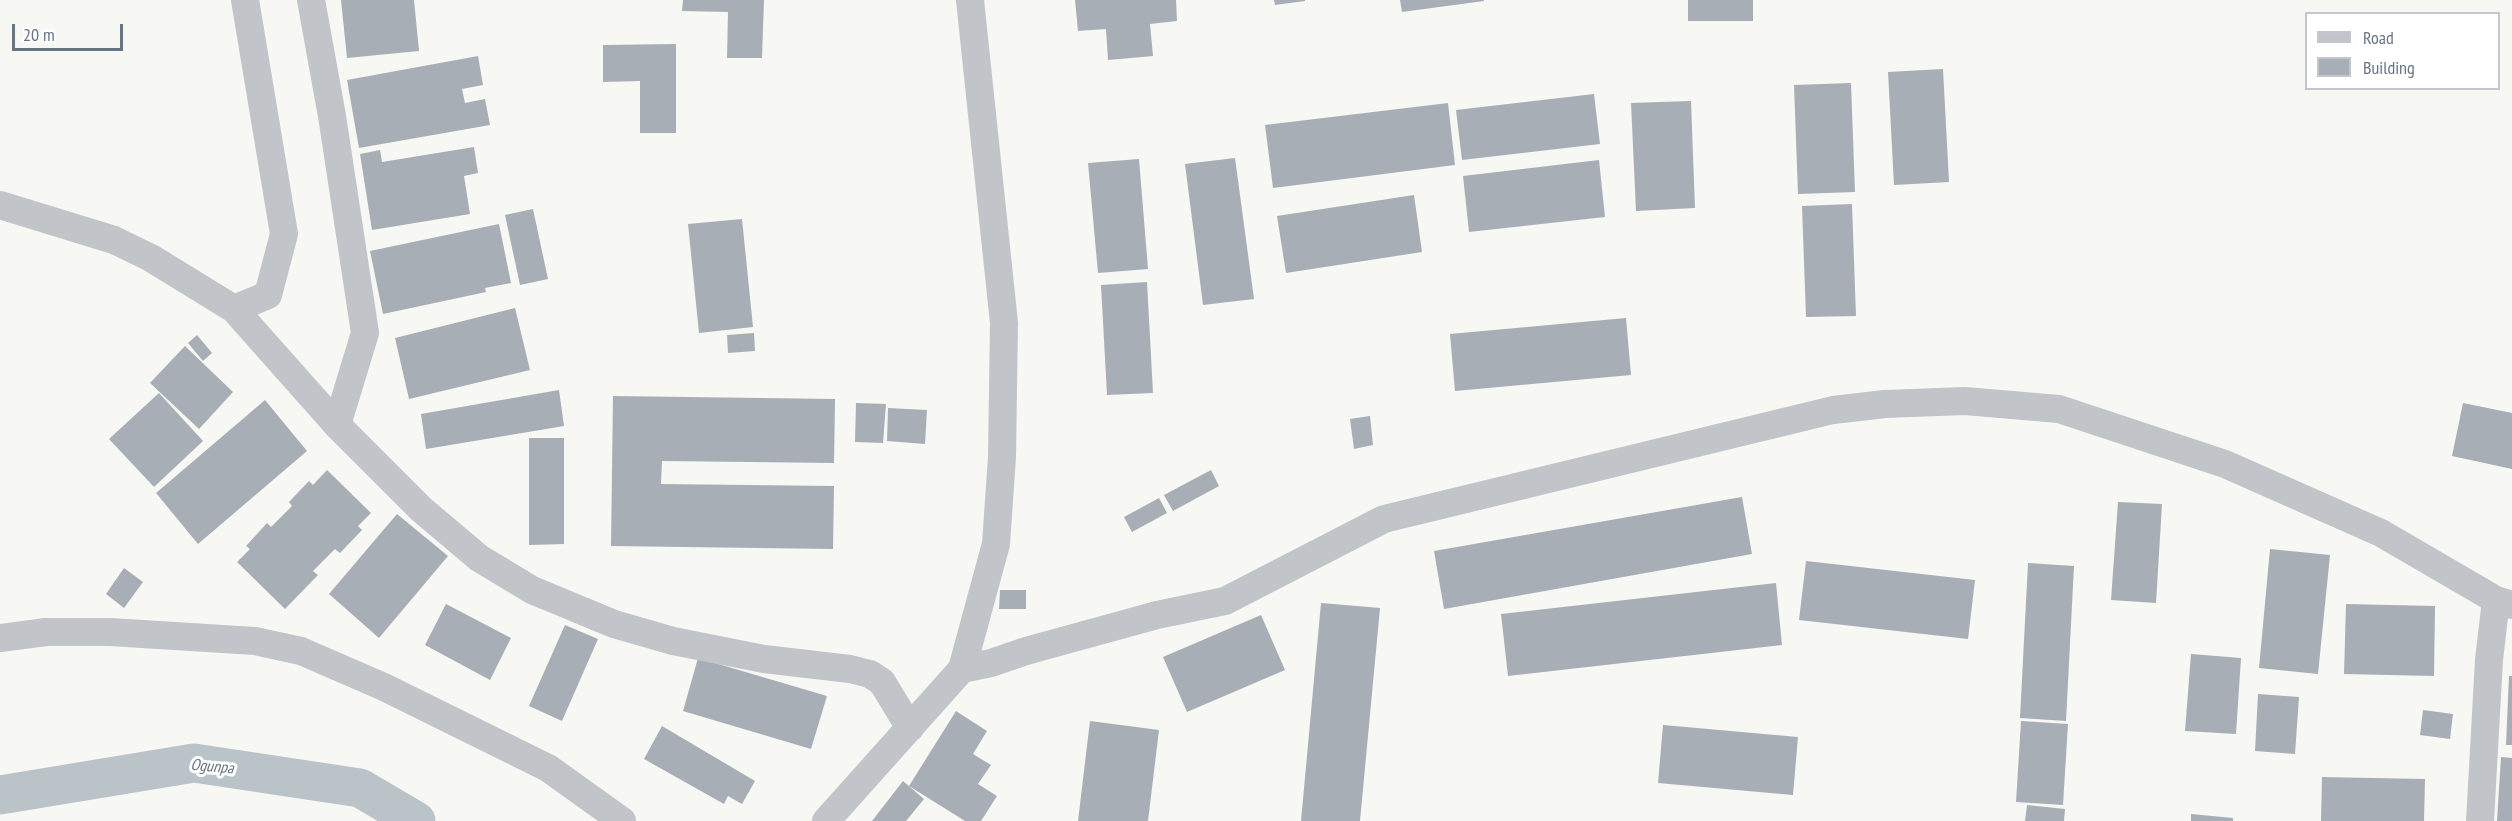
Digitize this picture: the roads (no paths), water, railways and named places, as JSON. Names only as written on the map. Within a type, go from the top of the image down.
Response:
[{"type":"street","points":[[234,309],[268,295],[284,234],[244,0]]},
{"type":"street","points":[[311,0],[332,116],[364,333],[337,425]]},
{"type":"street","points":[[826,821],[962,669],[996,544],[1002,457],[1004,323],[970,0]]},
{"type":"street","points":[[0,205],[114,240],[152,258],[234,309],[337,425],[421,509],[478,558],[532,590],[614,624],[673,641],[764,659],[850,669],[870,674],[882,682],[910,728]]},
{"type":"street","points":[[962,669],[991,663],[1026,651],[1157,615],[1225,601],[1384,519],[1833,410],[1885,404],[1965,401],[2059,409],[2235,469],[2381,533],[2504,602],[2489,660],[2480,821]]},
{"type":"street","points":[[0,638],[46,632],[110,632],[255,641],[301,651],[384,687],[548,768],[622,821]]},
{"type":"waterway","name":"Ogunpa","points":[[0,795],[194,763],[360,788],[416,821]]}]
